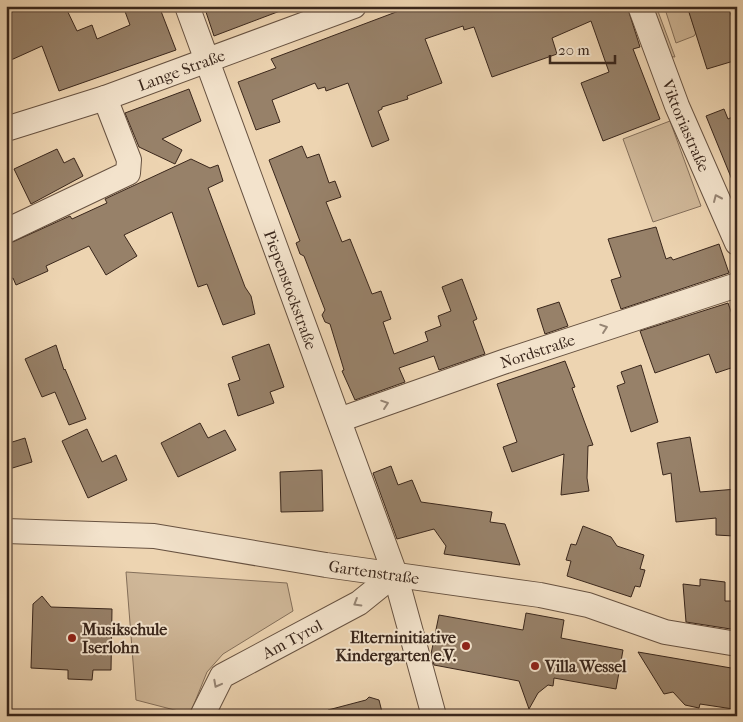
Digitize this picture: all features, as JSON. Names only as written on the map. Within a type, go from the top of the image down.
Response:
[{"type":"street","name":"Piepenstockstraße","points":[[187,6],[395,574],[434,716]]},
{"type":"street","name":"Lange Straße","points":[[6,129],[105,98],[354,6]]},
{"type":"street","name":"Viktoriastraße","points":[[640,6],[677,106],[737,243]]},
{"type":"street","points":[[6,231],[128,172],[129,160],[105,98]]},
{"type":"street","name":"Nordstraße","points":[[338,420],[502,362],[737,284]]},
{"type":"street","name":"Gartenstraße","points":[[6,531],[154,536],[326,565],[540,595],[588,605],[665,632],[737,644]]},
{"type":"street","name":"Am Tyrol","points":[[202,716],[222,676],[359,603],[395,574]]},
{"type":"shaded area","points":[[653,6],[656,6],[675,57],[665,56],[662,50],[666,41]]},
{"type":"shaded area","points":[[664,6],[687,6],[696,33],[694,36],[676,43]]},
{"type":"shaded area","points":[[670,121],[701,206],[653,222],[623,139]]},
{"type":"shaded area","points":[[126,572],[287,583],[293,611],[223,654],[207,672],[190,714],[136,700]]},
{"type":"building","points":[[6,6],[65,6],[77,31],[92,25],[97,39],[130,25],[123,6],[159,6],[176,50],[59,91],[42,46],[11,60],[6,50]]},
{"type":"building","points":[[204,6],[288,6],[288,8],[214,36]]},
{"type":"building","points":[[412,6],[627,6],[640,47],[633,49],[660,119],[603,141],[581,83],[609,72],[591,21],[552,38],[557,54],[492,77],[474,27],[464,30],[463,26],[425,39],[442,83],[407,96],[408,99],[382,107],[378,111],[389,140],[372,147],[348,83],[326,91],[325,87],[318,89],[315,83],[272,100],[280,122],[256,130],[238,82],[276,68],[271,59]]},
{"type":"building","points":[[687,6],[728,6],[737,32],[737,60],[707,69]]},
{"type":"building","points":[[189,89],[201,121],[162,139],[182,150],[175,164],[139,147],[125,113]]},
{"type":"building","points":[[724,109],[728,119],[737,115],[737,192],[706,116]]},
{"type":"building","points":[[302,146],[307,158],[319,154],[329,183],[335,181],[341,197],[326,202],[342,242],[350,239],[372,294],[381,291],[391,319],[383,322],[394,354],[428,341],[425,332],[441,326],[438,316],[451,311],[442,287],[462,279],[477,319],[473,321],[485,354],[439,370],[434,356],[399,368],[405,382],[355,400],[342,371],[344,370],[330,324],[325,322],[322,315],[325,310],[304,256],[300,254],[296,243],[300,241],[269,160]]},
{"type":"building","points":[[57,149],[64,163],[74,158],[83,176],[31,204],[14,169]]},
{"type":"building","points":[[191,159],[210,168],[218,165],[223,181],[208,188],[245,287],[251,296],[255,314],[223,325],[207,284],[198,287],[172,212],[124,235],[137,256],[106,275],[89,246],[46,266],[48,271],[16,285],[13,278],[6,281],[6,245],[70,216],[72,219],[107,203],[105,199]]},
{"type":"building","points":[[656,227],[666,259],[671,257],[673,260],[719,244],[729,273],[621,309],[611,280],[621,277],[608,239]]},
{"type":"building","points":[[559,302],[568,326],[545,334],[537,309]]},
{"type":"building","points":[[728,303],[737,328],[737,366],[716,373],[709,354],[655,373],[640,331]]},
{"type":"building","points":[[269,344],[284,387],[270,392],[274,403],[238,416],[228,384],[240,380],[232,357]]},
{"type":"building","points":[[56,345],[64,370],[86,419],[69,425],[55,392],[42,397],[25,359]]},
{"type":"building","points":[[565,361],[575,387],[572,388],[593,445],[588,446],[587,478],[589,491],[561,495],[564,454],[512,472],[503,447],[517,442],[497,384]]},
{"type":"building","points":[[641,365],[658,422],[631,432],[617,386],[625,383],[621,372]]},
{"type":"building","points":[[200,423],[208,438],[225,430],[236,450],[178,477],[161,443]]},
{"type":"building","points":[[87,429],[102,462],[116,455],[127,480],[88,498],[62,441]]},
{"type":"building","points":[[690,437],[700,492],[737,489],[737,528],[734,528],[734,536],[716,535],[716,518],[676,522],[671,473],[663,475],[657,443]]},
{"type":"building","points":[[25,438],[32,462],[6,470],[6,444]]},
{"type":"building","points":[[391,466],[398,485],[412,480],[421,502],[492,512],[490,522],[505,524],[520,565],[444,554],[446,546],[434,529],[397,539],[373,473]]},
{"type":"building","points":[[322,470],[323,511],[281,512],[280,472]]},
{"type":"building","points":[[583,526],[611,537],[617,546],[644,555],[640,569],[645,570],[640,587],[635,586],[631,597],[567,576],[571,561],[566,560],[571,544],[576,545]]},
{"type":"building","points":[[700,579],[725,582],[725,601],[737,601],[737,630],[686,622],[683,584],[700,586]]},
{"type":"building","name":"Musikschule Iserlohn","points":[[42,596],[51,607],[112,609],[111,670],[93,670],[92,680],[68,679],[68,670],[31,668],[33,604]]},
{"type":"building","points":[[526,613],[564,620],[561,638],[623,650],[616,689],[554,678],[553,686],[548,685],[538,693],[529,709],[519,681],[434,665],[431,654],[439,615],[523,630]]},
{"type":"building","points":[[638,652],[737,669],[737,691],[733,709],[700,704],[699,708],[685,705],[673,692],[664,694]]},
{"type":"building","points":[[369,697],[379,700],[383,716],[329,716],[328,710],[366,700]]},
{"type":"place","name":"Musikschule Iserlohn","points":[[72,638]]},
{"type":"place","name":"Elterninitiative Kindergarten e.V.","points":[[466,646]]},
{"type":"place","name":"Villa Wessel","points":[[535,666]]}]
